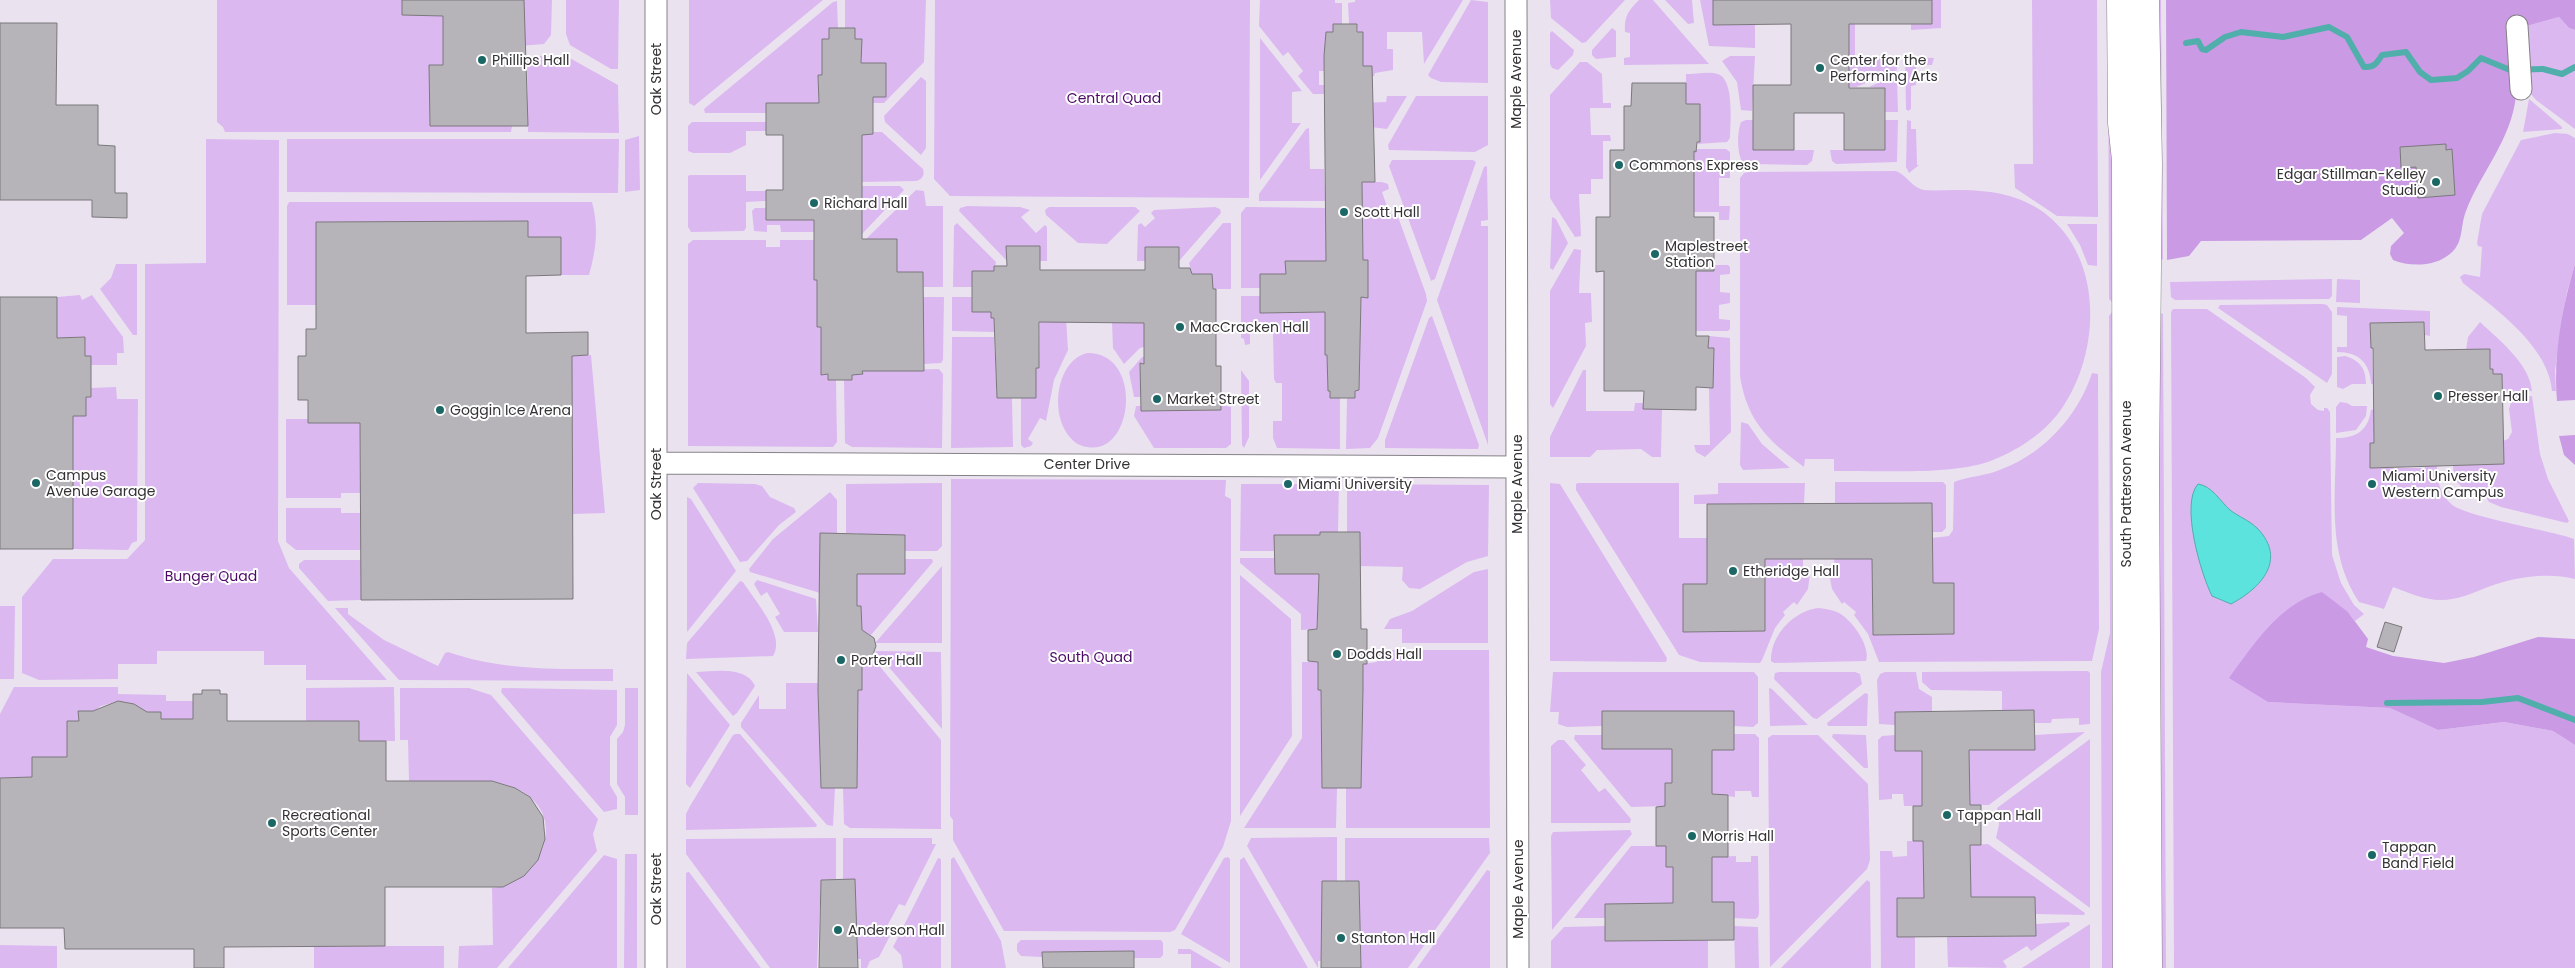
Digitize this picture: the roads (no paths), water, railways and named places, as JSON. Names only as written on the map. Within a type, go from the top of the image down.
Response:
[{"type":"highway","name":"South Patterson Avenue","points":[[2121,0],[2122,123],[2126,160],[2127,968]]},
{"type":"highway","name":"South Patterson Avenue","points":[[2145,0],[2148,164],[2145,470],[2148,968]]},
{"type":"street","name":"Oak Street","points":[[656,0],[656,968]]},
{"type":"street","name":"Maple Avenue","points":[[1516,0],[1518,968]]},
{"type":"street","points":[[2517,26],[2521,89]]},
{"type":"street","name":"Center Drive","points":[[656,463],[1517,467]]},
{"type":"water","points":[[2198,484],[2212,491],[2230,510],[2258,529],[2266,540],[2270,552],[2267,572],[2252,590],[2231,604],[2212,596],[2198,556],[2194,539],[2191,507],[2193,494]]},
{"type":"waterway","points":[[2186,43],[2198,41],[2202,49],[2206,50],[2225,37],[2241,32],[2283,37],[2329,27],[2347,37],[2364,67],[2370,67],[2375,64],[2382,55],[2406,52],[2420,72],[2431,80],[2457,78],[2468,71],[2481,58],[2510,70],[2543,69],[2562,74],[2575,67]]},
{"type":"waterway","points":[[2387,703],[2482,702],[2518,698],[2575,720]]},
{"type":"place","name":"Phillips Hall","points":[[482,60]]},
{"type":"place","name":"Center for the Performing Arts","points":[[1820,68]]},
{"type":"place","name":"Commons Express","points":[[1619,165]]},
{"type":"place","name":"Edgar Stillman-Kelley Studio","points":[[2436,182]]},
{"type":"place","name":"Richard Hall","points":[[814,203]]},
{"type":"place","name":"Scott Hall","points":[[1344,212]]},
{"type":"place","name":"Maplestreet Station","points":[[1655,254]]},
{"type":"place","name":"MacCracken Hall","points":[[1180,327]]},
{"type":"place","name":"Presser Hall","points":[[2438,396]]},
{"type":"place","name":"Market Street","points":[[1157,399]]},
{"type":"place","name":"Goggin Ice Arena","points":[[440,410]]},
{"type":"place","name":"Campus Avenue Garage","points":[[36,483]]},
{"type":"place","name":"Miami University","points":[[1288,484]]},
{"type":"place","name":"Miami University Western Campus","points":[[2372,484]]},
{"type":"place","name":"Etheridge Hall","points":[[1733,571]]},
{"type":"place","name":"Dodds Hall","points":[[1337,654]]},
{"type":"place","name":"Porter Hall","points":[[841,660]]},
{"type":"place","name":"Tappan Hall","points":[[1947,815]]},
{"type":"place","name":"Recreational Sports Center","points":[[272,823]]},
{"type":"place","name":"Morris Hall","points":[[1692,836]]},
{"type":"place","name":"Tappan Band Field","points":[[2372,855]]},
{"type":"place","name":"Anderson Hall","points":[[838,930]]},
{"type":"place","name":"Stanton Hall","points":[[1341,938]]},
{"type":"park label","name":"Central Quad","points":[[1114,98]]},
{"type":"park label","name":"Bunger Quad","points":[[211,576]]},
{"type":"park label","name":"South Quad","points":[[1091,657]]}]
